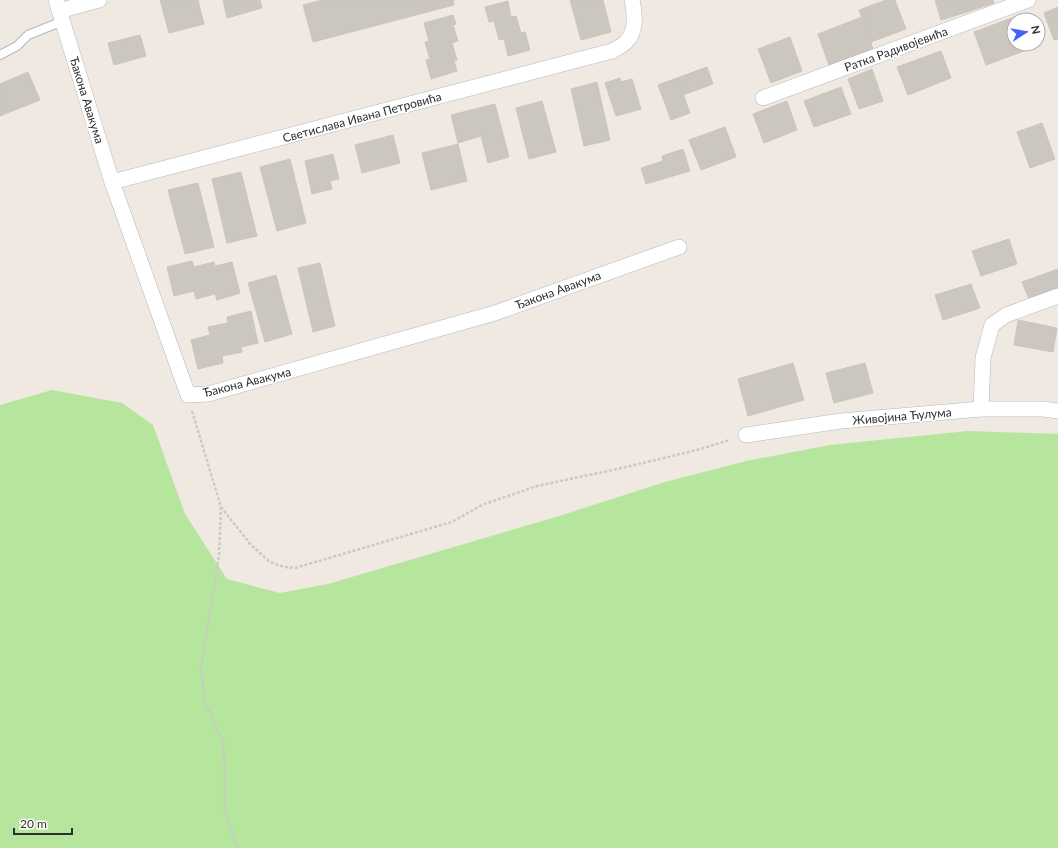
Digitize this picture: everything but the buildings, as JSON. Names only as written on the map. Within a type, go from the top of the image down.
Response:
[{"type":"street","points":[[59,10],[99,0]]},
{"type":"street","name":"Светислава Ивана Петровића","points":[[112,182],[612,51],[627,42],[634,27],[635,11],[632,0]]},
{"type":"street","name":"Ратка Радивојевића","points":[[763,98],[1028,0]]},
{"type":"street","name":"Ђакона Авакума","points":[[59,10],[112,182],[188,395],[208,394],[496,313],[679,247]]},
{"type":"street","points":[[981,409],[983,358],[992,325],[1006,315],[1058,296]]},
{"type":"street","name":"Живојина Ћулума","points":[[746,435],[841,421],[981,409],[1043,409],[1058,411]]},
{"type":"lane","points":[[0,55],[17,46],[59,10]]},
{"type":"path","points":[[188,395],[202,447],[221,507],[219,556],[202,668],[205,702],[223,742],[225,810],[238,848]]},
{"type":"path","points":[[221,507],[251,545],[270,562],[284,567],[295,568],[452,522],[482,505],[537,486],[697,450],[746,435]]},
{"type":"green space","points":[[52,390],[122,403],[153,425],[185,514],[227,579],[280,593],[328,584],[556,517],[665,482],[746,461],[830,445],[968,431],[1058,434],[1058,848],[0,848],[0,405]]}]
